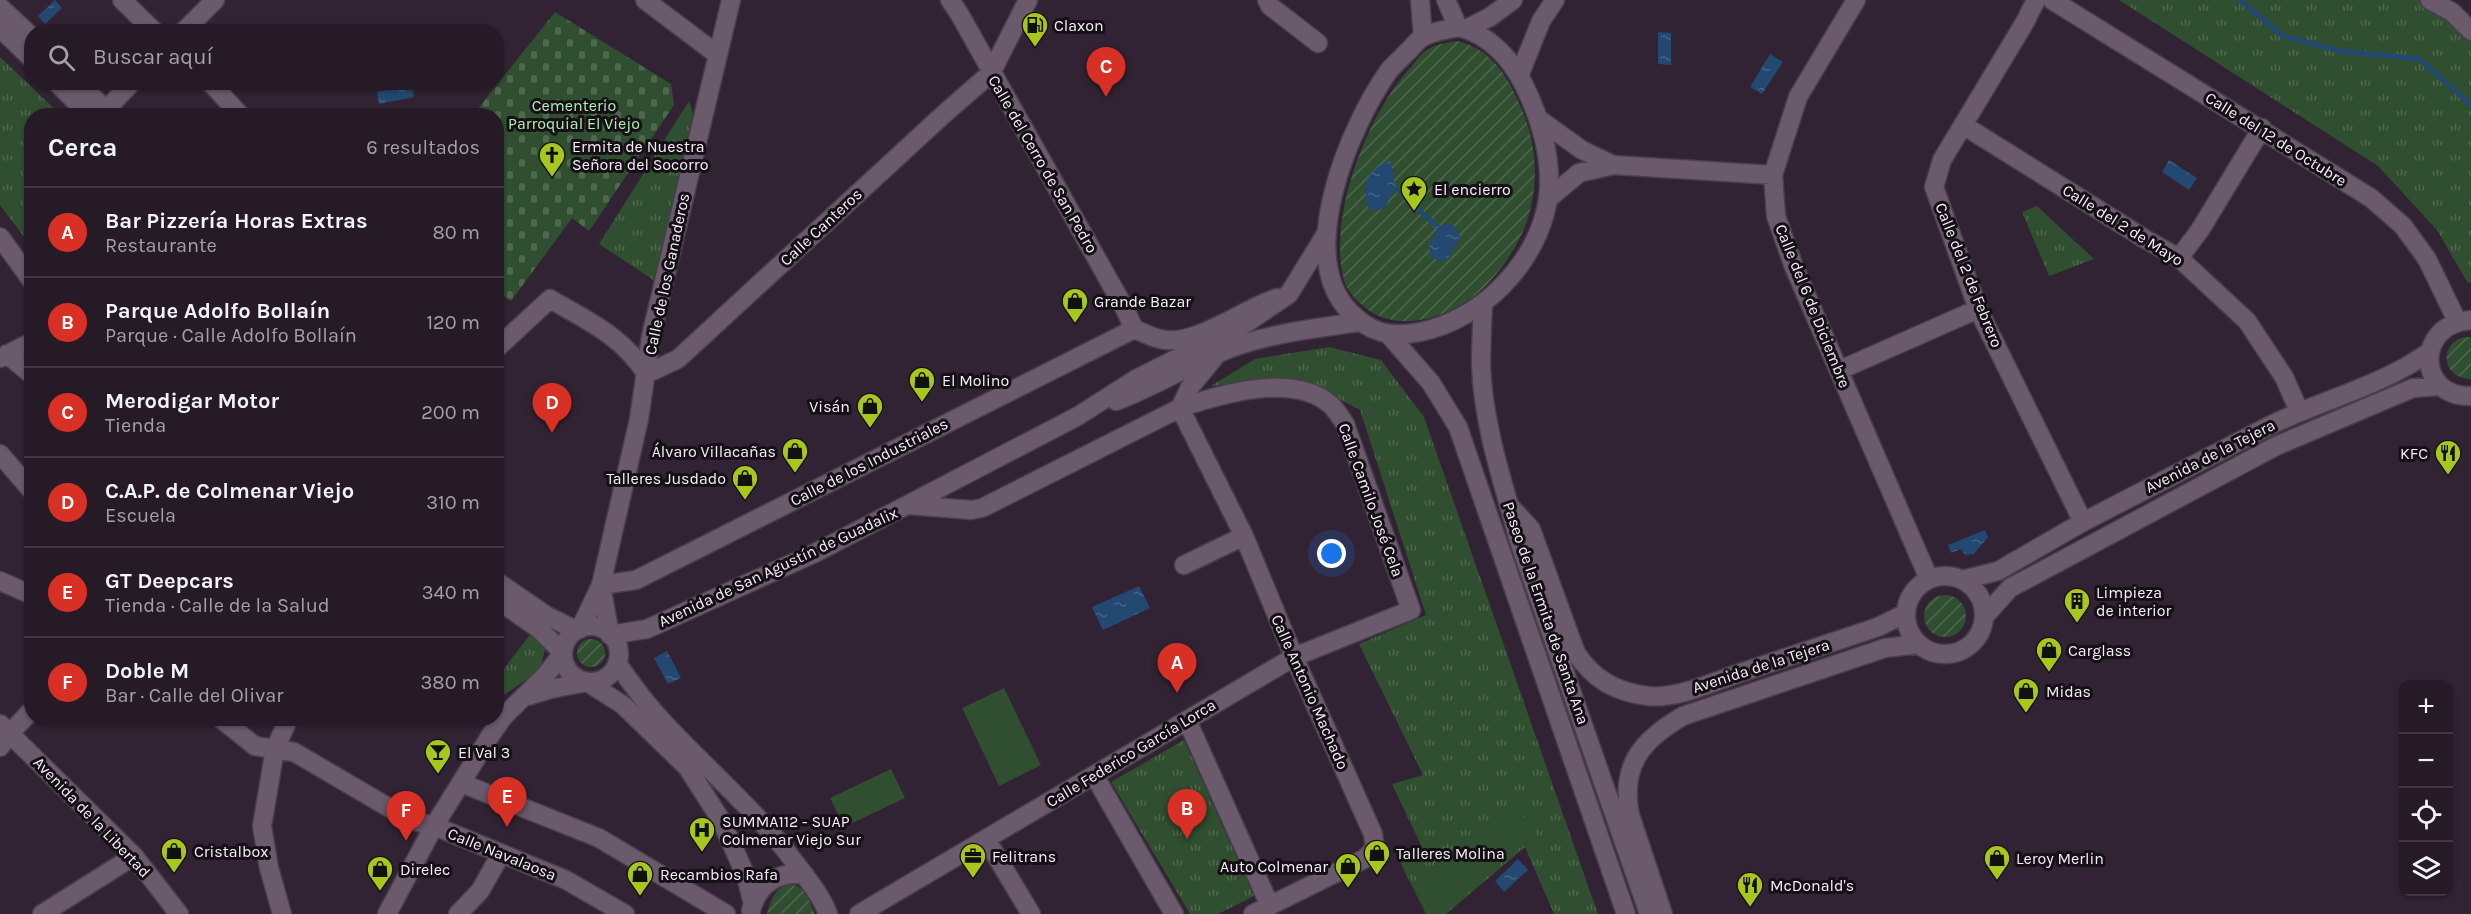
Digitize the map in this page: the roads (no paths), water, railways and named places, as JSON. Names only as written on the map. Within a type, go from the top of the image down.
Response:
[{"type":"street","points":[[122,0],[147,24]]},
{"type":"street","points":[[191,24],[215,0]]},
{"type":"street","points":[[645,0],[718,55]]},
{"type":"street","name":"Calle de los Ganaderos","points":[[578,629],[601,585],[639,419],[651,336],[730,0]]},
{"type":"street","name":"Calle del Cerro de San Pedro","points":[[950,0],[991,73],[1005,93],[1134,329]]},
{"type":"street","points":[[991,73],[1028,0]]},
{"type":"street","points":[[1267,0],[1270,6],[1318,43]]},
{"type":"street","points":[[1420,0],[1423,37]]},
{"type":"street","points":[[1446,0],[1462,28],[1489,42],[1507,57],[1519,75],[1540,120],[1548,158],[1548,199],[1541,222],[1526,255],[1504,284],[1483,305],[1437,329],[1390,336],[1376,332],[1359,322],[1342,305],[1330,279],[1326,256],[1327,232],[1338,179],[1359,121],[1389,71],[1423,37],[1462,28],[1490,17],[1513,0]]},
{"type":"street","points":[[1519,75],[1541,21],[1555,0]]},
{"type":"street","name":"Calle del 6 de Diciembre","points":[[1856,0],[1798,97],[1773,175],[1776,216],[1794,267],[1929,579]]},
{"type":"street","name":"Calle del 2 de Febrero","points":[[2036,0],[1942,160],[1935,187],[1978,309],[2083,522]]},
{"type":"street","name":"Calle del 12 de Octubre","points":[[2052,0],[2262,128],[2371,198],[2403,226],[2427,259],[2464,320]]},
{"type":"street","points":[[2430,0],[2452,12],[2471,31]]},
{"type":"street","points":[[0,7],[24,30]]},
{"type":"street","points":[[0,28],[24,51]]},
{"type":"street","name":"Calle Canteros","points":[[646,374],[678,359],[991,73]]},
{"type":"street","points":[[68,90],[93,108]]},
{"type":"street","points":[[84,90],[98,108]]},
{"type":"street","points":[[108,108],[124,90]]},
{"type":"street","points":[[217,90],[234,108]]},
{"type":"street","points":[[1540,120],[1582,150],[1613,165]]},
{"type":"street","name":"Calle del 2 de Mayo","points":[[1963,125],[2179,258],[2247,321],[2284,377],[2299,411]]},
{"type":"street","points":[[2179,258],[2200,230],[2262,128]]},
{"type":"street","points":[[1548,199],[1579,173],[1613,165],[1773,175]]},
{"type":"street","name":"Avenida de San Agustín de Guadalix","points":[[610,634],[647,629],[815,553],[1078,416],[1136,380],[1245,324],[1289,294],[1327,232]]},
{"type":"street","points":[[0,237],[24,270]]},
{"type":"street","points":[[1134,329],[1162,340],[1190,338],[1226,323],[1261,303],[1289,294]]},
{"type":"street","points":[[504,342],[550,299],[609,333],[636,357],[646,374]]},
{"type":"street","name":"Paseo de la Ermita de Santa Ana","points":[[1483,305],[1481,366],[1486,410],[1509,505],[1520,544],[1649,914]]},
{"type":"street","points":[[1839,370],[1978,309]]},
{"type":"street","points":[[2464,320],[2441,330],[2434,339],[2429,352],[2433,375],[2440,386],[2463,397],[2471,396]]},
{"type":"street","name":"Avenida de San Agustín de Guadalix","points":[[1078,416],[1142,392],[1216,354],[1267,336],[1359,322]]},
{"type":"street","name":"Calle de los Industriales","points":[[601,585],[636,579],[1134,329]]},
{"type":"street","name":"Paseo de la Ermita de Santa Ana","points":[[1390,336],[1431,383],[1458,427],[1626,914]]},
{"type":"street","points":[[24,346],[4,356],[24,370]]},
{"type":"street","name":"Avenida de la Tejera","points":[[1962,580],[1998,571],[2083,522],[2299,411],[2407,368],[2429,352]]},
{"type":"street","points":[[1180,408],[1190,387],[1216,354]]},
{"type":"street","name":"Avenida de la Tejera","points":[[1984,617],[2010,588],[2276,446],[2413,388],[2440,386]]},
{"type":"street","name":"Calle Camilo José Cela","points":[[1180,408],[1208,398],[1269,388],[1294,388],[1315,395],[1331,406],[1345,424],[1411,610]]},
{"type":"street","name":"Avenida de San Agustín de Guadalix","points":[[909,505],[971,510],[982,508],[1180,408]]},
{"type":"street","name":"Calle Antonio Machado","points":[[1180,408],[1244,536],[1294,657],[1373,834],[1375,849],[1364,859],[1270,906]]},
{"type":"street","points":[[0,454],[24,482]]},
{"type":"street","name":"Avenida de la Tejera","points":[[1509,505],[1531,528],[1576,653],[1588,670],[1602,681],[1626,691],[1651,696],[1694,690],[1878,627],[1906,613]]},
{"type":"street","points":[[1184,565],[1244,536]]},
{"type":"street","points":[[1951,576],[1962,580],[1979,595],[1984,617],[1977,637],[1962,650],[1942,654],[1932,652],[1919,644],[1912,635],[1906,613],[1913,593],[1929,579],[1951,576]]},
{"type":"street","points":[[0,581],[24,592]]},
{"type":"street","name":"Calle de los Ganaderos","points":[[601,585],[610,634]]},
{"type":"street","points":[[504,587],[546,616],[578,629],[591,626],[601,628],[610,634],[616,643],[618,653],[617,663],[606,678],[551,689],[522,698]]},
{"type":"street","points":[[504,605],[538,628],[563,652],[567,669],[572,675],[623,705],[687,767],[721,820],[730,839],[746,876],[752,909]]},
{"type":"street","name":"Calle Federico García Lorca","points":[[859,914],[1294,657],[1411,610]]},
{"type":"street","points":[[504,710],[522,698],[545,676],[563,652],[565,644],[578,629]]},
{"type":"street","name":"Avenida de San Agustín de Guadalix","points":[[617,663],[647,629]]},
{"type":"street","name":"Avenida de la Tejera","points":[[1663,914],[1626,798],[1628,777],[1634,760],[1644,745],[1663,728],[1694,712],[1885,648],[1919,644]]},
{"type":"street","points":[[617,663],[661,719],[748,807],[784,848],[820,896],[828,914]]},
{"type":"street","points":[[3,735],[24,717]]},
{"type":"street","points":[[1187,720],[1270,906],[1253,914]]},
{"type":"street","name":"Calle Navalaosa","points":[[230,726],[255,746],[294,753],[410,819],[434,826],[566,880],[625,914]]},
{"type":"street","points":[[282,914],[269,868],[262,826],[275,749],[285,726]]},
{"type":"street","points":[[387,914],[434,826],[493,726]]},
{"type":"street","name":"Avenida de la Libertad","points":[[3,735],[134,856],[179,914]]},
{"type":"street","points":[[1094,775],[1174,914]]},
{"type":"street","points":[[461,783],[599,838],[726,914]]},
{"type":"street","points":[[986,839],[1031,914]]},
{"type":"street","points":[[458,914],[480,891],[501,854]]},
{"type":"street","points":[[42,914],[134,856]]},
{"type":"street","points":[[752,909],[772,879],[793,873],[805,875]]},
{"type":"water","points":[[55,0],[62,8],[45,24],[38,16]]},
{"type":"water","points":[[1658,32],[1671,33],[1671,65],[1658,64]]},
{"type":"water","points":[[1770,54],[1783,62],[1762,94],[1750,87]]},
{"type":"water","points":[[413,90],[414,97],[379,104],[377,92]]},
{"type":"water","points":[[2169,160],[2197,178],[2189,190],[2162,172]]},
{"type":"water","points":[[1387,161],[1391,162],[1395,185],[1440,226],[1448,223],[1457,228],[1460,238],[1448,259],[1438,261],[1430,255],[1429,244],[1437,230],[1394,190],[1384,209],[1372,211],[1367,206],[1368,179],[1374,170]]},
{"type":"water","points":[[1985,530],[1988,537],[1974,554],[1965,555],[1961,549],[1951,553],[1948,545]]},
{"type":"water","points":[[1139,586],[1150,608],[1103,630],[1092,607]]},
{"type":"water","points":[[667,651],[681,678],[668,684],[654,658]]},
{"type":"water","points":[[1518,859],[1528,870],[1504,892],[1495,881]]},
{"type":"waterway","points":[[2240,0],[2283,36],[2340,51],[2419,59],[2471,105]]},
{"type":"place","name":"Claxon","points":[[1035,48]]},
{"type":"place","name":"Merodigar Motor","points":[[1106,97]]},
{"type":"place","name":"Ermita de Nuestra Señora del Socorro","points":[[552,178]]},
{"type":"place","name":"El encierro","points":[[1414,212]]},
{"type":"place","name":"Grande Bazar","points":[[1075,324]]},
{"type":"place","name":"El Molino","points":[[922,403]]},
{"type":"place","name":"Visán","points":[[870,429]]},
{"type":"place","name":"C.A.P. de Colmenar Viejo","points":[[552,433]]},
{"type":"place","name":"Álvaro Villacañas","points":[[795,474]]},
{"type":"place","name":"KFC","points":[[2448,476]]},
{"type":"place","name":"Talleres Jusdado","points":[[745,501]]},
{"type":"place","name":"Limpieza de interior","points":[[2077,624]]},
{"type":"place","name":"Carglass","points":[[2049,673]]},
{"type":"place","name":"Bar Pizzería Horas Extras","points":[[1177,693]]},
{"type":"place","name":"Midas","points":[[2026,714]]},
{"type":"place","name":"El Val 3","points":[[438,775]]},
{"type":"place","name":"GT Deepcars","points":[[507,827]]},
{"type":"place","name":"Parque Adolfo Bollaín","points":[[1187,839]]},
{"type":"place","name":"Doble M","points":[[406,841]]},
{"type":"place","name":"SUMMA112 - SUAP Colmenar Viejo Sur","points":[[702,853]]},
{"type":"place","name":"Cristalbox","points":[[174,874]]},
{"type":"place","name":"Talleres Molina","points":[[1377,876]]},
{"type":"place","name":"Felitrans","points":[[973,879]]},
{"type":"place","name":"Leroy Merlin","points":[[1997,881]]},
{"type":"place","name":"Auto Colmenar","points":[[1348,889]]},
{"type":"place","name":"Direlec","points":[[380,892]]},
{"type":"place","name":"Recambios Rafa","points":[[640,897]]},
{"type":"place","name":"McDonald's","points":[[1750,908]]},
{"type":"park label","name":"Cementerio Parroquial El Viejo","points":[[574,114]]}]
